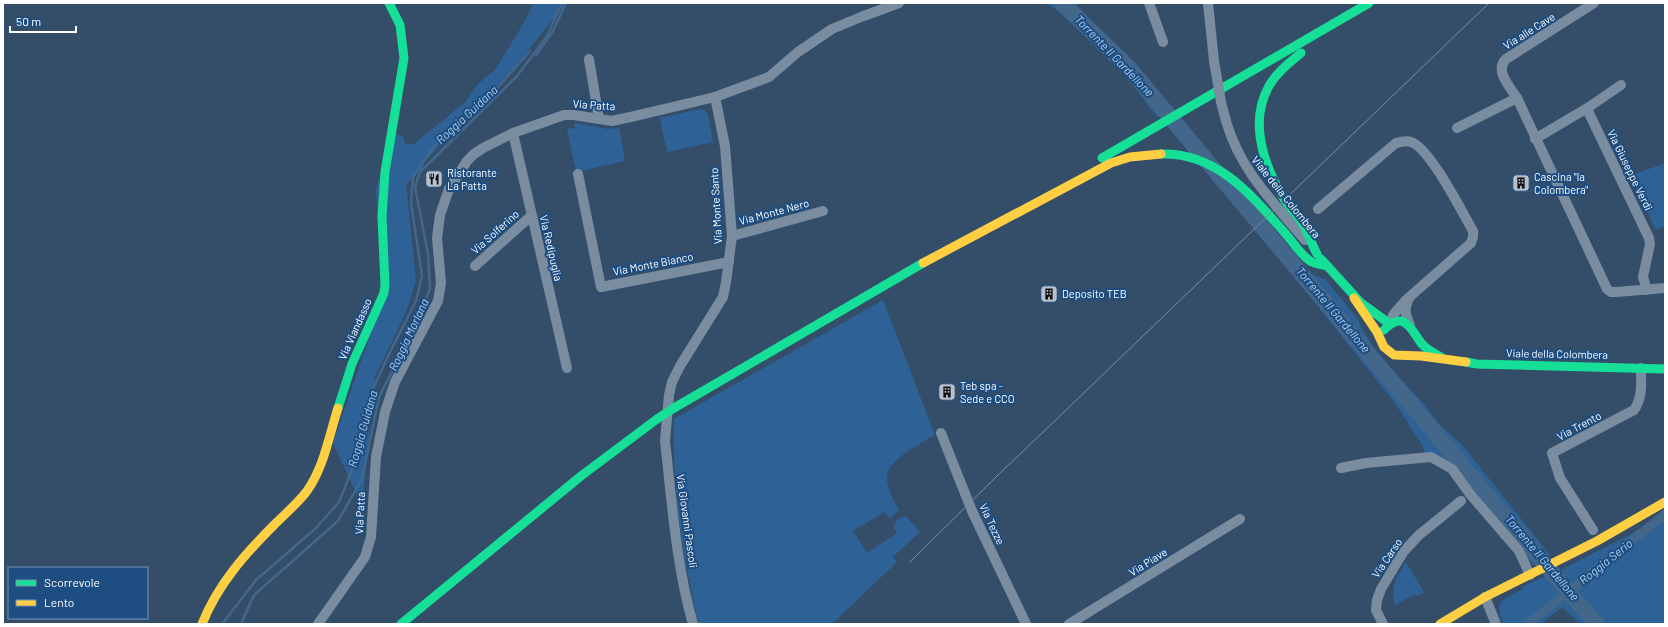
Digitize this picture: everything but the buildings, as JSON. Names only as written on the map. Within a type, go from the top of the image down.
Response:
[{"type":"main road","name":"Via Viandasso","points":[[202,624],[220,586],[238,562],[300,499],[312,484],[320,469],[352,364],[380,305],[384,293],[385,285],[382,217],[385,172],[404,58],[400,25],[390,3]]},
{"type":"main road","points":[[401,624],[581,476],[662,420],[674,408],[1369,3]]},
{"type":"main road","points":[[1317,254],[1303,225],[1290,209],[1263,156],[1258,126],[1261,103],[1274,76],[1287,63],[1350,23],[1369,3]]},
{"type":"main road","points":[[917,266],[1111,163],[1122,159],[1163,153],[1187,156],[1217,168],[1236,180],[1310,261],[1327,266]]},
{"type":"main road","name":"Viale della Colombera","points":[[1317,254],[1354,298],[1387,351],[1394,355],[1421,356],[1477,364],[1665,369]]},
{"type":"main road","name":"Viale della Colombera","points":[[1354,298],[1374,315],[1390,324],[1398,321],[1410,325],[1422,343],[1434,354],[1449,360]]},
{"type":"main road","points":[[1382,342],[1383,331],[1390,324]]},
{"type":"main road","points":[[1403,356],[1408,354],[1414,348],[1416,335]]},
{"type":"main road","points":[[1440,624],[1485,597],[1598,540],[1665,502]]},
{"type":"street","name":"Via Patta","points":[[318,624],[365,557],[372,537],[376,457],[385,412],[398,376],[438,301],[441,283],[438,233],[440,215],[449,189],[459,172],[474,154],[513,134],[564,115],[574,115],[612,121],[715,97],[769,76],[798,52],[832,29],[899,3]]},
{"type":"street","points":[[1149,3],[1163,42]]},
{"type":"street","name":"Viale della Colombera","points":[[1208,3],[1214,61],[1221,102],[1236,149],[1250,174],[1317,254]]},
{"type":"street","name":"Via alle Cave","points":[[1517,98],[1500,69],[1502,63],[1594,3]]},
{"type":"street","points":[[589,59],[599,119]]},
{"type":"street","points":[[1535,139],[1587,109],[1621,85]]},
{"type":"street","name":"Via Monte Santo","points":[[662,420],[672,382],[680,366],[723,297],[729,262],[732,236],[725,146],[715,97]]},
{"type":"street","points":[[1457,128],[1517,98],[1607,289],[1611,292],[1616,292],[1665,288]]},
{"type":"street","name":"Via Giuseppe Verdi","points":[[1587,109],[1649,238],[1643,277],[1647,290]]},
{"type":"street","name":"Via Redipuglia","points":[[513,134],[567,368]]},
{"type":"street","points":[[1318,209],[1396,143],[1404,141],[1412,142],[1420,147],[1448,186],[1472,231],[1473,237],[1471,243],[1410,297],[1393,315],[1390,324]]},
{"type":"street","name":"Via Monte Bianco","points":[[578,174],[601,287],[729,262]]},
{"type":"street","name":"Via Monte Nero","points":[[732,236],[823,211]]},
{"type":"street","name":"Via Solferino","points":[[475,266],[531,216]]},
{"type":"street","points":[[1410,297],[1405,310],[1410,325]]},
{"type":"street","name":"Via Trento","points":[[1593,530],[1560,478],[1552,453],[1634,410],[1639,403],[1642,394],[1641,368]]},
{"type":"street","name":"Via Giovanni Pascoli","points":[[662,420],[677,542],[683,581],[693,624]]},
{"type":"street","name":"Via Tezze","points":[[941,433],[972,511],[1026,624]]},
{"type":"street","points":[[1341,468],[1366,463],[1431,457],[1452,469],[1470,494],[1519,551],[1535,573]]},
{"type":"street","name":"Via Carso","points":[[1383,624],[1376,610],[1377,600],[1381,589],[1404,551],[1419,535],[1461,501]]},
{"type":"street","name":"Via Piave","points":[[1069,624],[1240,520]]},
{"type":"street","points":[[1485,597],[1496,624]]},
{"type":"shaded area","points":[[533,3],[566,3],[515,67],[427,159],[421,170],[406,184],[416,281],[406,312],[375,377],[362,506],[333,443],[369,338],[382,278],[376,189],[394,135],[402,135],[405,144],[414,144],[465,102],[479,83],[495,70],[525,21]]},
{"type":"shaded area","points":[[1047,3],[1076,4],[1170,109],[1157,117],[1119,67],[1063,15]]},
{"type":"shaded area","points":[[700,109],[704,110],[708,114],[713,142],[667,152],[660,118]]},
{"type":"shaded area","points":[[574,123],[608,129],[619,128],[625,161],[576,172],[567,129],[575,128]]},
{"type":"shaded area","points":[[1665,163],[1665,226],[1656,230],[1630,176]]},
{"type":"shaded area","points":[[1264,223],[1309,274],[1325,279],[1356,317],[1376,353],[1425,405],[1438,423],[1463,446],[1550,555],[1533,565],[1449,465],[1424,454],[1423,446],[1395,403],[1257,230]]},
{"type":"shaded area","points":[[883,300],[935,435],[901,456],[893,463],[889,470],[887,483],[899,510],[890,518],[884,512],[853,531],[867,553],[897,533],[893,527],[898,519],[906,516],[920,532],[893,557],[897,562],[832,624],[699,624],[685,559],[679,519],[674,459],[674,419]]},
{"type":"shaded area","points":[[1665,511],[1665,624],[1580,624],[1562,607],[1541,624],[1504,624],[1499,610],[1500,605],[1505,598],[1523,589],[1521,587],[1549,576],[1633,533]]},
{"type":"shaded area","points":[[1406,562],[1424,592],[1417,596],[1415,594],[1395,605],[1393,594],[1395,583],[1399,572]]},
{"type":"waterway","name":"Roggia Morlana","points":[[241,624],[254,595],[338,521],[362,479],[379,397],[411,335],[430,289],[428,254],[415,187],[420,172],[517,76],[547,36],[562,3]]},
{"type":"waterway","name":"Roggia Guidana","points":[[536,55],[553,31],[566,3]]},
{"type":"waterway","name":"Torrente Il Gardellone","points":[[1062,3],[1129,68],[1569,593],[1597,624]]},
{"type":"waterway","name":"Roggia Guidana","points":[[222,624],[256,580],[316,528],[339,502],[356,460],[372,391],[416,301],[422,276],[411,203],[413,177],[437,142],[491,95],[530,51]]},
{"type":"waterway","name":"Roggia Serio","points":[[1528,624],[1665,514]]},
{"type":"tram line","points":[[910,562],[998,475],[1489,3]]},
{"type":"traffic: fast","points":[[338,408],[352,364],[384,293],[385,285],[382,217],[385,172],[404,58],[400,25],[389,3]]},
{"type":"traffic: fast","points":[[1102,158],[1369,3]]},
{"type":"traffic: fast","points":[[1301,53],[1279,72],[1269,86],[1263,100],[1259,129],[1261,144],[1270,172],[1284,199],[1304,226],[1317,254]]},
{"type":"traffic: fast","points":[[1161,154],[1181,155],[1199,160],[1216,168],[1246,191],[1288,236],[1306,258],[1314,263],[1327,266]]},
{"type":"traffic: fast","points":[[1321,259],[1361,303],[1390,324]]},
{"type":"traffic: fast","points":[[674,408],[923,263]]},
{"type":"traffic: fast","points":[[1384,330],[1397,321],[1403,322],[1411,328],[1424,346],[1431,352],[1441,357]]},
{"type":"traffic: fast","points":[[1466,362],[1477,364],[1665,369]]},
{"type":"traffic: fast","points":[[657,419],[674,408]]},
{"type":"traffic: fast","points":[[401,624],[581,476],[657,419]]},
{"type":"traffic: slow","points":[[923,263],[1111,163],[1130,157],[1161,154]]},
{"type":"traffic: slow","points":[[1354,298],[1377,332],[1384,347],[1394,355],[1421,356],[1466,362]]},
{"type":"traffic: slow","points":[[202,624],[208,609],[233,570],[253,547],[296,504],[313,482],[326,451],[338,408]]},
{"type":"traffic: slow","points":[[1440,624],[1485,597],[1597,541],[1665,502]]},
{"type":"place","name":"Ristorante La Patta","points":[[434,179]]},
{"type":"place","name":"Cascina \"la Colombera\"","points":[[1521,183]]},
{"type":"place","name":"Deposito TEB","points":[[1049,294]]},
{"type":"place","name":"Teb spa - Sede e CCO","points":[[947,392]]}]
